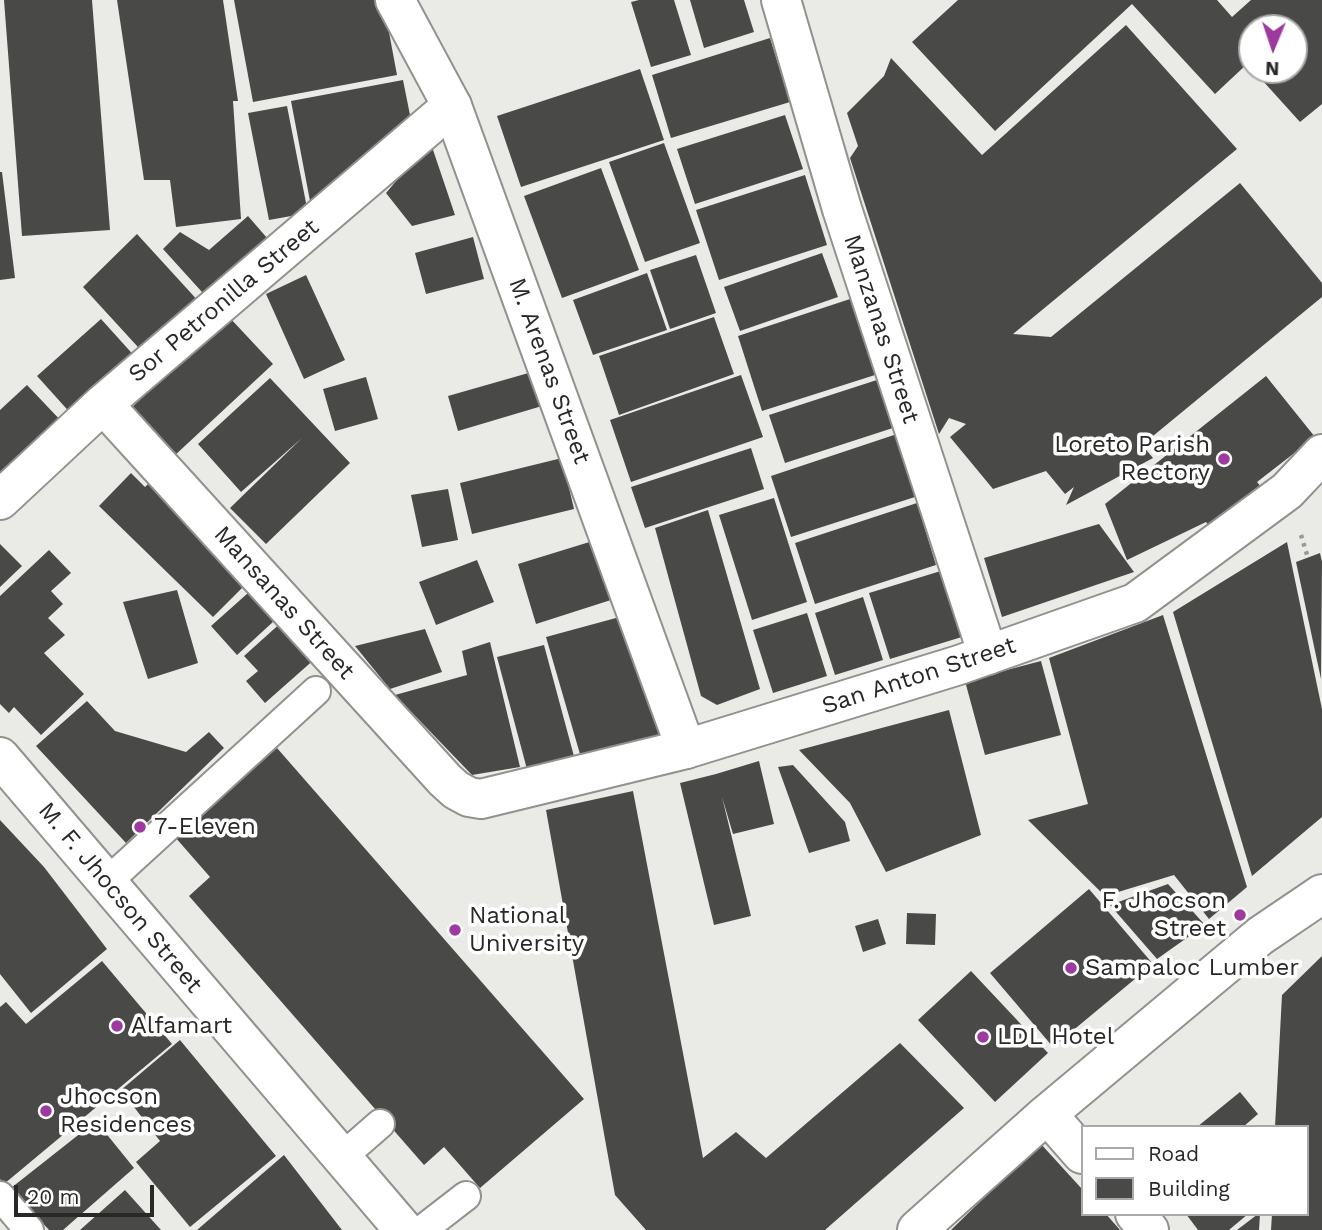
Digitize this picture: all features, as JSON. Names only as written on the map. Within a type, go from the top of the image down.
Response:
[{"type":"street","name":"M. Arenas Street","points":[[395,0],[452,106],[686,749]]},
{"type":"street","name":"Manzanas Street","points":[[781,0],[842,209],[988,655]]},
{"type":"street","name":"Sor Petronilla Street","points":[[0,500],[103,404],[452,106]]},
{"type":"street","name":"Mansanas Street","points":[[103,404],[445,780],[469,797]]},
{"type":"street","name":"San Anton Street","points":[[469,797],[481,799],[499,796],[686,749],[988,655],[1135,603],[1287,491],[1322,454]]},
{"type":"street","name":"M. F. Jhocson Street","points":[[0,757],[404,1230]]},
{"type":"street","points":[[917,1230],[1047,1114],[1260,936],[1322,894]]},
{"type":"street","points":[[1047,1114],[1080,1152]]},
{"type":"street","points":[[1137,1216],[1149,1230]]},
{"type":"lane","points":[[107,882],[316,691]]},
{"type":"lane","points":[[341,1158],[380,1124]]},
{"type":"lane","points":[[0,1196],[29,1230]]},
{"type":"lane","points":[[422,1230],[466,1196]]},
{"type":"building","points":[[4,0],[92,0],[110,230],[22,236]]},
{"type":"building","points":[[117,0],[223,0],[238,101],[233,101],[241,219],[176,227],[170,180],[144,180]]},
{"type":"building","points":[[234,0],[383,0],[397,75],[253,102]]},
{"type":"building","points":[[674,0],[691,55],[651,67],[631,2]]},
{"type":"building","points":[[690,0],[744,0],[754,32],[704,48]]},
{"type":"building","points":[[958,0],[1217,0],[1232,17],[1251,0],[1322,0],[1322,104],[1300,122],[1266,84],[1308,84],[1308,14],[1238,14],[1238,72],[1215,94],[1132,4],[995,131],[912,42]]},
{"type":"building","points":[[1126,25],[1237,149],[1013,334],[1051,337],[1240,183],[1322,283],[1322,297],[1142,445],[1153,458],[1066,505],[1074,487],[1065,494],[1046,471],[993,489],[950,437],[966,424],[949,418],[939,434],[850,158],[858,146],[847,113],[884,76],[891,58],[982,155]]},
{"type":"building","points":[[770,38],[790,102],[671,138],[652,75]]},
{"type":"building","points":[[640,69],[664,140],[521,187],[497,116]]},
{"type":"building","points":[[403,80],[410,115],[326,198],[310,201],[291,101]]},
{"type":"building","points":[[287,106],[308,213],[269,220],[248,113]]},
{"type":"building","points":[[785,115],[803,169],[695,204],[677,149]]},
{"type":"building","points":[[430,141],[455,215],[412,226],[386,193]]},
{"type":"building","points":[[664,143],[700,243],[645,262],[609,162]]},
{"type":"building","points":[[601,168],[639,270],[562,298],[524,196]]},
{"type":"building","points":[[0,172],[15,278],[0,280]]},
{"type":"building","points":[[805,175],[827,245],[719,280],[696,210]]},
{"type":"building","points":[[248,216],[274,246],[211,302],[163,249],[180,232],[209,250]]},
{"type":"building","points":[[137,234],[201,304],[148,358],[83,287]]},
{"type":"building","points":[[473,237],[484,279],[426,294],[415,253]]},
{"type":"building","points":[[822,253],[838,297],[740,331],[724,287]]},
{"type":"building","points":[[696,255],[716,313],[670,329],[650,270]]},
{"type":"building","points":[[647,273],[667,330],[593,355],[573,300]]},
{"type":"building","points":[[306,275],[345,360],[304,379],[266,294]]},
{"type":"building","points":[[850,299],[875,375],[762,411],[738,336]]},
{"type":"building","points":[[229,317],[273,364],[173,457],[129,410]]},
{"type":"building","points":[[714,317],[734,374],[619,415],[599,356]]},
{"type":"building","points":[[101,319],[138,360],[74,417],[37,376]]},
{"type":"building","points":[[532,372],[542,406],[458,431],[448,396]]},
{"type":"building","points":[[741,375],[763,437],[631,482],[610,420]]},
{"type":"building","name":"Loreto Parish Rectory","points":[[1266,376],[1315,437],[1257,482],[1262,488],[1211,529],[1206,522],[1127,560],[1105,504]]},
{"type":"building","points":[[366,377],[378,419],[335,431],[323,389]]},
{"type":"building","points":[[270,378],[350,463],[266,544],[230,508],[302,438],[241,492],[198,444]]},
{"type":"building","points":[[883,378],[899,426],[785,463],[769,415]]},
{"type":"building","points":[[27,385],[64,424],[0,483],[0,410]]},
{"type":"building","points":[[897,434],[918,496],[791,537],[771,476]]},
{"type":"building","points":[[751,448],[764,489],[645,528],[631,487]]},
{"type":"building","points":[[562,458],[574,509],[472,534],[460,483]]},
{"type":"building","points":[[131,473],[145,487],[151,481],[251,579],[213,617],[99,506]]},
{"type":"building","points":[[448,489],[458,540],[422,547],[411,495]]},
{"type":"building","points":[[774,498],[807,602],[752,620],[719,515]]},
{"type":"building","points":[[917,503],[936,565],[815,604],[795,543]]},
{"type":"building","points":[[708,510],[760,689],[717,705],[701,696],[655,528]]},
{"type":"building","points":[[1099,524],[1134,572],[1002,617],[984,558]]},
{"type":"building","points":[[596,540],[614,599],[536,624],[518,564]]},
{"type":"building","points":[[1287,542],[1322,709],[1322,817],[1252,876],[1173,612]]},
{"type":"building","points":[[0,544],[22,566],[0,587]]},
{"type":"building","points":[[49,550],[71,573],[51,591],[63,604],[48,618],[65,635],[44,653],[84,694],[41,735],[14,707],[9,713],[0,704],[0,596]]},
{"type":"building","points":[[1320,553],[1322,562],[1321,679],[1296,562]]},
{"type":"building","points":[[477,560],[494,602],[436,625],[419,582]]},
{"type":"building","points":[[944,570],[965,636],[890,659],[869,593]]},
{"type":"building","points":[[177,590],[198,663],[148,679],[123,602]]},
{"type":"building","points":[[248,593],[274,621],[237,655],[211,626]]},
{"type":"building","points":[[863,597],[883,660],[835,675],[815,613]]},
{"type":"building","points":[[807,613],[827,676],[773,693],[753,630]]},
{"type":"building","points":[[627,615],[663,738],[582,761],[546,637]]},
{"type":"building","points":[[1163,615],[1247,887],[1209,919],[1174,875],[1105,896],[1028,820],[1088,804],[1049,658]]},
{"type":"building","points":[[284,620],[317,657],[265,703],[246,681],[258,671],[244,656]]},
{"type":"building","points":[[425,629],[442,672],[390,689],[355,646]]},
{"type":"building","points":[[490,642],[520,767],[472,775],[395,695],[467,675],[462,651]]},
{"type":"building","points":[[544,645],[575,760],[528,773],[497,657]]},
{"type":"building","points":[[1041,661],[1061,735],[985,755],[965,681]]},
{"type":"building","points":[[87,701],[115,731],[186,752],[209,732],[224,748],[126,843],[36,746]]},
{"type":"building","points":[[949,710],[981,835],[886,872],[850,803],[799,750]]},
{"type":"building","points":[[277,748],[584,1099],[480,1188],[444,1147],[424,1165],[189,896],[210,877],[175,837]]},
{"type":"building","points":[[759,761],[774,824],[733,834],[722,797],[751,916],[714,925],[680,783]]},
{"type":"building","points":[[793,765],[845,822],[850,841],[809,853],[778,767]]},
{"type":"building","points":[[633,791],[703,1158],[736,1132],[766,1158],[900,1043],[964,1108],[825,1230],[646,1230],[615,1195],[546,810]]},
{"type":"building","points":[[0,820],[44,867],[107,949],[31,1013],[0,974]]},
{"type":"building","points":[[1168,884],[1205,925],[1157,959],[1110,905]]},
{"type":"building","name":"Sampaloc Lumber","points":[[1089,889],[1153,964],[1053,1047],[990,973]]},
{"type":"building","points":[[907,913],[936,914],[935,945],[906,944]]},
{"type":"building","points":[[878,919],[886,944],[863,952],[855,926]]},
{"type":"building","points":[[1322,956],[1322,1230],[1271,1230],[1272,1216],[1308,1216],[1308,1125],[1275,1125],[1282,995]]},
{"type":"building","name":"Jhocson Residences","points":[[102,961],[172,1044],[4,1184],[0,1179],[0,1007],[6,1002],[26,1024]]},
{"type":"building","name":"LDL Hotel","points":[[971,971],[1048,1053],[995,1102],[918,1020]]},
{"type":"building","points":[[180,1040],[276,1156],[190,1227],[136,1162],[160,1141],[121,1090]]},
{"type":"building","points":[[1240,1092],[1258,1114],[1245,1125],[1199,1125]]},
{"type":"building","points":[[96,1121],[134,1168],[63,1230],[49,1230],[11,1188]]},
{"type":"building","points":[[1040,1143],[1080,1187],[1080,1216],[1108,1216],[1120,1230],[951,1230]]},
{"type":"building","points":[[284,1155],[342,1230],[197,1230]]},
{"type":"building","points":[[125,1190],[161,1230],[80,1230]]},
{"type":"building","points":[[1188,1216],[1246,1216],[1229,1230],[1198,1230]]},
{"type":"building","points":[[1255,1216],[1260,1216],[1259,1230],[1237,1230]]},
{"type":"place","name":"Loreto Parish Rectory","points":[[1224,459]]},
{"type":"place","name":"7-Eleven","points":[[140,827]]},
{"type":"place","name":"F. Jhocson Street","points":[[1240,915]]},
{"type":"place","name":"National University","points":[[455,930]]},
{"type":"place","name":"Sampaloc Lumber","points":[[1071,968]]},
{"type":"place","name":"Alfamart","points":[[117,1026]]},
{"type":"place","name":"LDL Hotel","points":[[983,1037]]},
{"type":"place","name":"Jhocson Residences","points":[[46,1111]]}]
